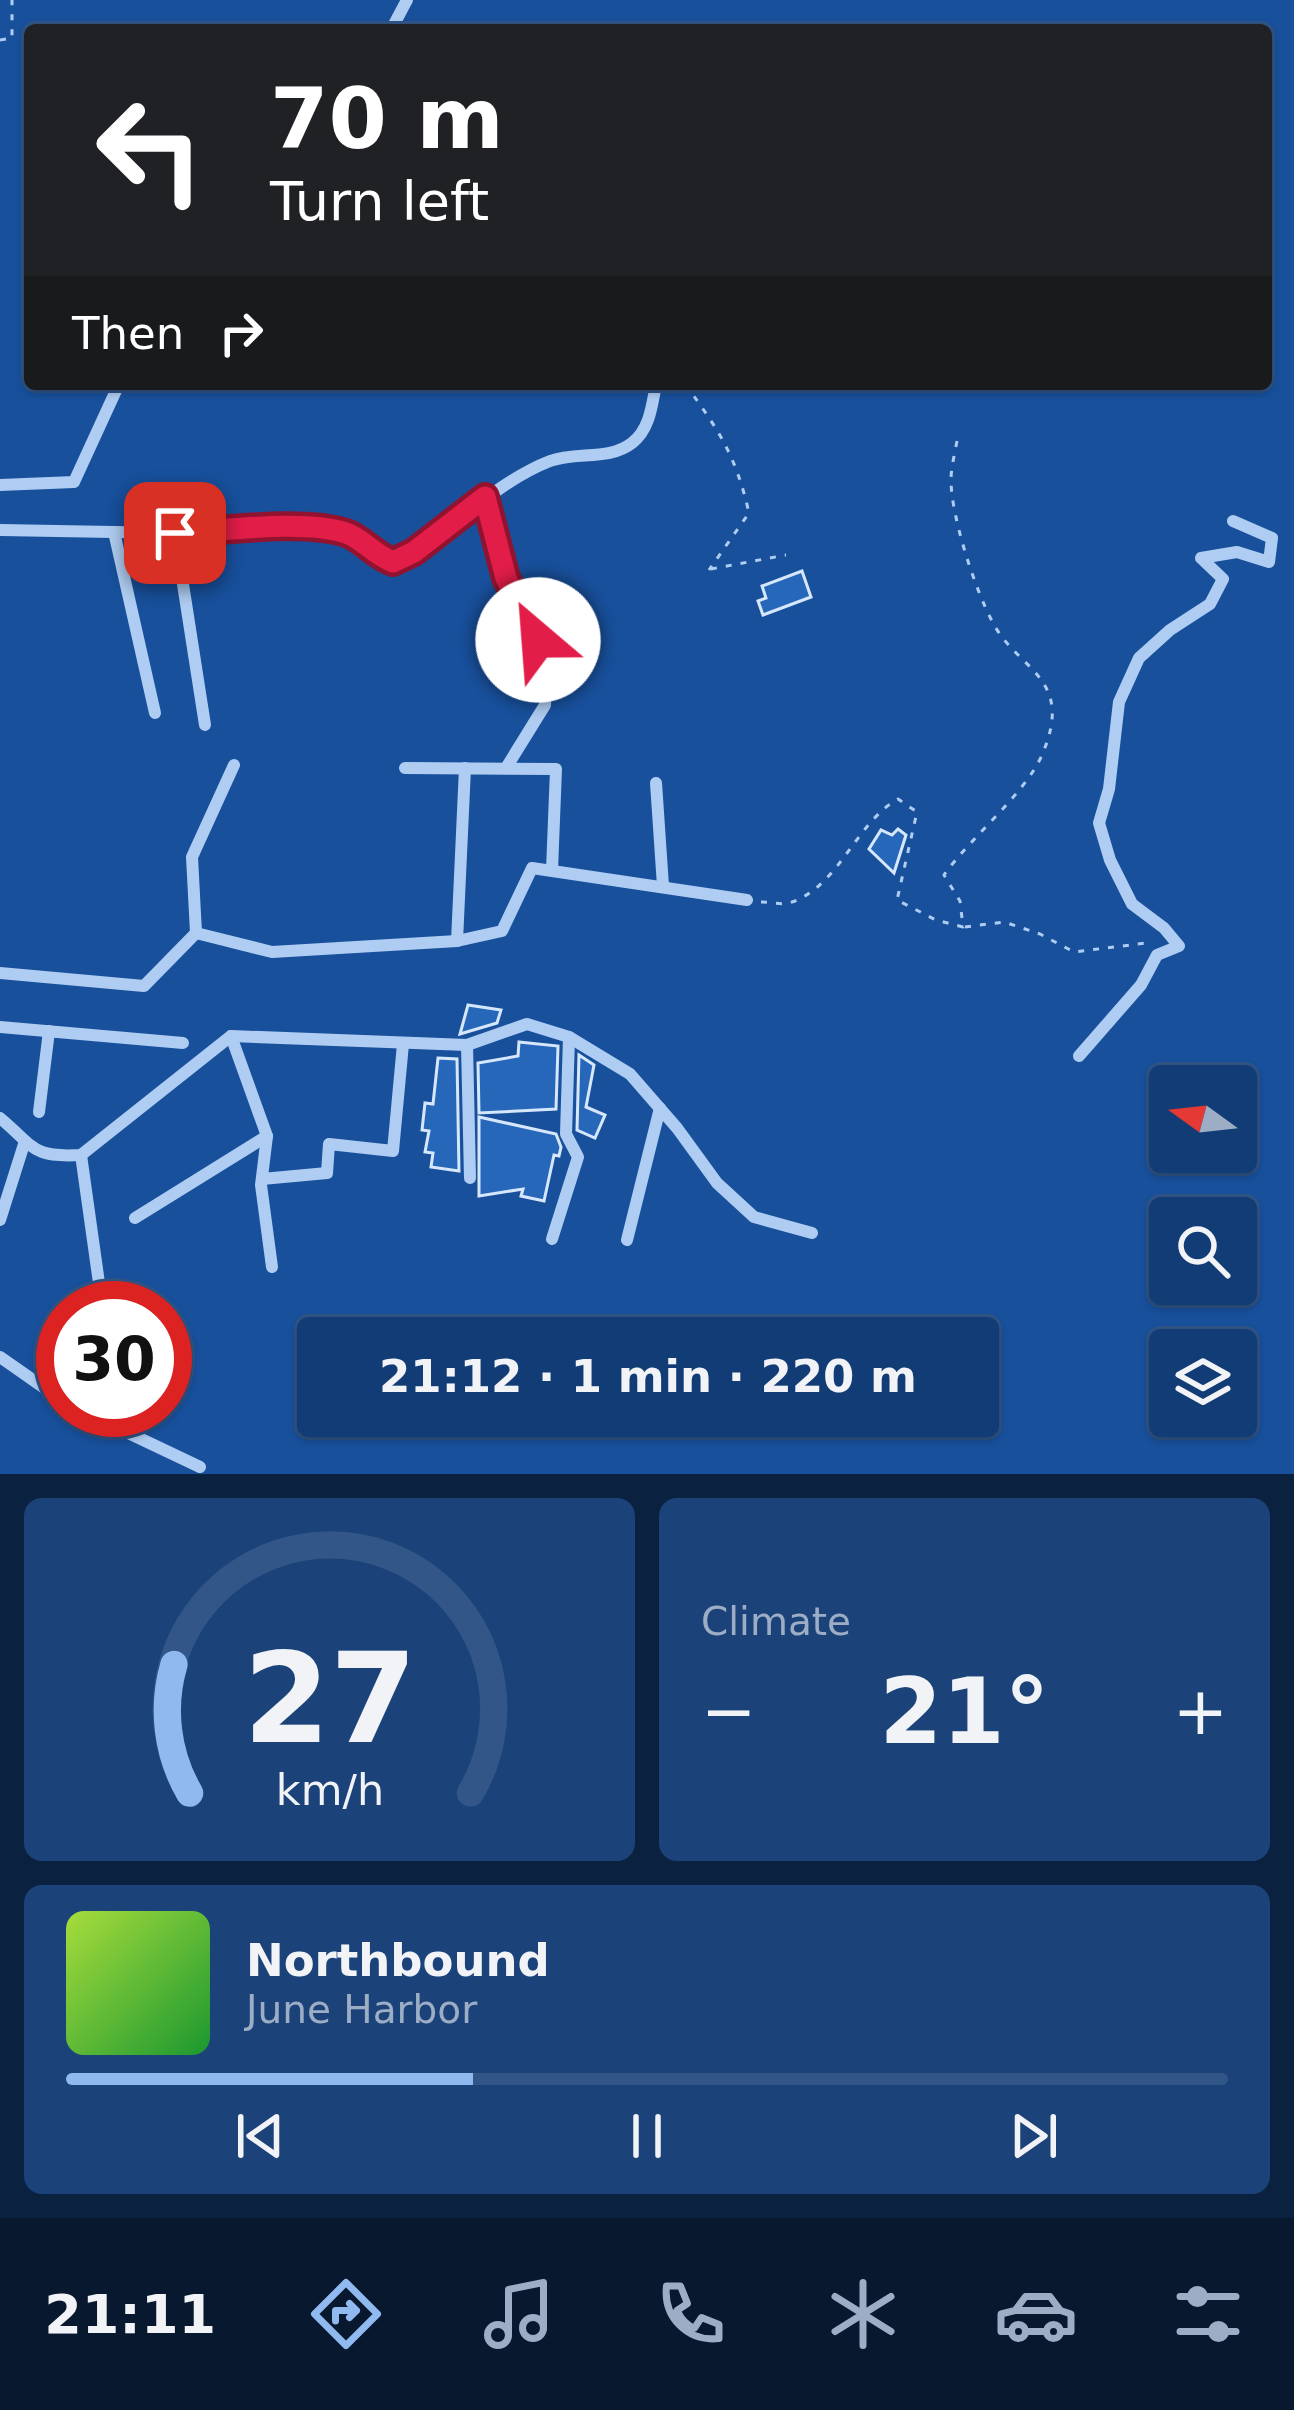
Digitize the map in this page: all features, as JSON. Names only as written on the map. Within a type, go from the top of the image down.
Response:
[{"type":"street","points":[[0,484],[74,482],[116,390]]},
{"type":"street","points":[[0,530],[175,533],[319,527],[351,534],[372,555],[393,562],[414,552],[485,497],[553,460],[615,452],[632,443],[651,416],[655,390]]},
{"type":"street","points":[[485,497],[506,578],[538,640],[548,673],[545,705],[506,768]]},
{"type":"street","points":[[1078,1056],[1141,985],[1156,955],[1179,946],[1132,904],[1110,860],[1099,823],[1109,789],[1119,702],[1138,658],[1210,604],[1223,579],[1201,558],[1237,552],[1269,562],[1272,538],[1233,521]]},
{"type":"street","points":[[114,532],[155,713]]},
{"type":"street","points":[[175,533],[205,725]]},
{"type":"street","points":[[0,974],[144,986],[196,933],[192,856],[233,765]]},
{"type":"street","points":[[405,768],[556,769],[552,870]]},
{"type":"street","points":[[457,941],[465,768]]},
{"type":"street","points":[[656,783],[663,886]]},
{"type":"street","points":[[196,933],[272,952],[457,941],[502,931],[532,868],[747,900]]},
{"type":"street","points":[[0,1118],[30,1148],[50,1157],[81,1155],[232,1036],[467,1045],[526,1024],[569,1037],[630,1074],[716,1183],[754,1217],[812,1233]]},
{"type":"street","points":[[0,1027],[183,1043]]},
{"type":"street","points":[[39,1112],[49,1031]]},
{"type":"street","points":[[232,1036],[267,1136],[262,1179],[272,1268]]},
{"type":"street","points":[[552,1238],[578,1156],[566,1134],[569,1037]]},
{"type":"street","points":[[262,1179],[328,1173],[328,1144],[393,1151],[403,1044]]},
{"type":"street","points":[[467,1045],[470,1178]]},
{"type":"street","points":[[627,1240],[660,1108]]},
{"type":"street","points":[[134,1218],[267,1136]]},
{"type":"street","points":[[0,1220],[25,1141]]},
{"type":"street","points":[[81,1155],[99,1281]]},
{"type":"street","points":[[0,1358],[36,1383]]},
{"type":"street","points":[[137,1437],[200,1467]]},
{"type":"path","points":[[0,40],[12,38],[12,0]]},
{"type":"path","points":[[689,390],[738,467],[748,513],[709,569],[787,555]]},
{"type":"path","points":[[958,435],[951,481],[974,578],[994,626],[1034,668],[1050,694],[1042,755],[1006,805],[968,841],[944,875],[960,901],[963,927]]},
{"type":"path","points":[[747,900],[788,904],[821,883],[883,808],[898,799],[916,812],[897,900],[936,920],[963,927],[1004,922],[1074,952],[1175,942]]},
{"type":"building","points":[[802,571],[811,597],[763,615],[758,601],[766,598],[762,586]]},
{"type":"building","points":[[898,829],[906,835],[894,873],[869,849],[881,830],[892,835]]},
{"type":"building","points":[[468,1005],[501,1010],[497,1023],[460,1034]]},
{"type":"building","points":[[519,1042],[558,1046],[556,1109],[479,1113],[478,1063],[518,1056]]},
{"type":"building","points":[[579,1055],[594,1065],[586,1107],[605,1115],[595,1138],[577,1130]]},
{"type":"building","points":[[438,1058],[457,1059],[459,1171],[431,1167],[433,1153],[425,1152],[429,1131],[422,1130],[425,1103],[433,1104]]},
{"type":"building","points":[[479,1117],[556,1134],[561,1147],[559,1156],[554,1155],[544,1201],[521,1196],[523,1189],[479,1196]]},
{"type":"route","points":[[175,533],[319,527],[351,534],[372,555],[393,562],[414,552],[485,497],[506,578],[538,640]]}]
